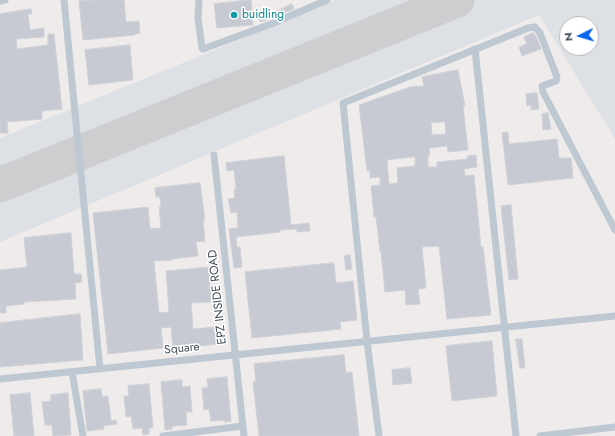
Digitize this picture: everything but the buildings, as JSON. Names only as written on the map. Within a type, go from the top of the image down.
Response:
[{"type":"lane","points":[[0,1],[5,0]]},
{"type":"lane","points":[[64,0],[100,369]]},
{"type":"lane","points":[[198,0],[198,18],[203,49],[271,24],[326,0]]},
{"type":"lane","points":[[379,436],[367,342],[343,103],[528,28],[535,27],[540,33],[557,77],[556,81],[542,86],[543,92],[615,230]]},
{"type":"lane","points":[[475,49],[516,436]]},
{"type":"lane","name":"EPZ INSIDE ROAD","points":[[214,155],[244,436]]},
{"type":"lane","name":"Square","points":[[0,379],[615,316]]},
{"type":"lane","points":[[72,372],[83,436]]},
{"type":"lane","points":[[163,436],[243,426]]},
{"type":"lane","points":[[540,436],[615,427]]},
{"type":"shaded area","points":[[336,0],[615,0],[615,139],[564,56],[599,56],[599,16],[559,16],[559,48],[539,15],[0,242],[0,138]]},
{"type":"runway","points":[[0,185],[457,0]]},
{"type":"place","name":"buidling","points":[[234,15]]}]
